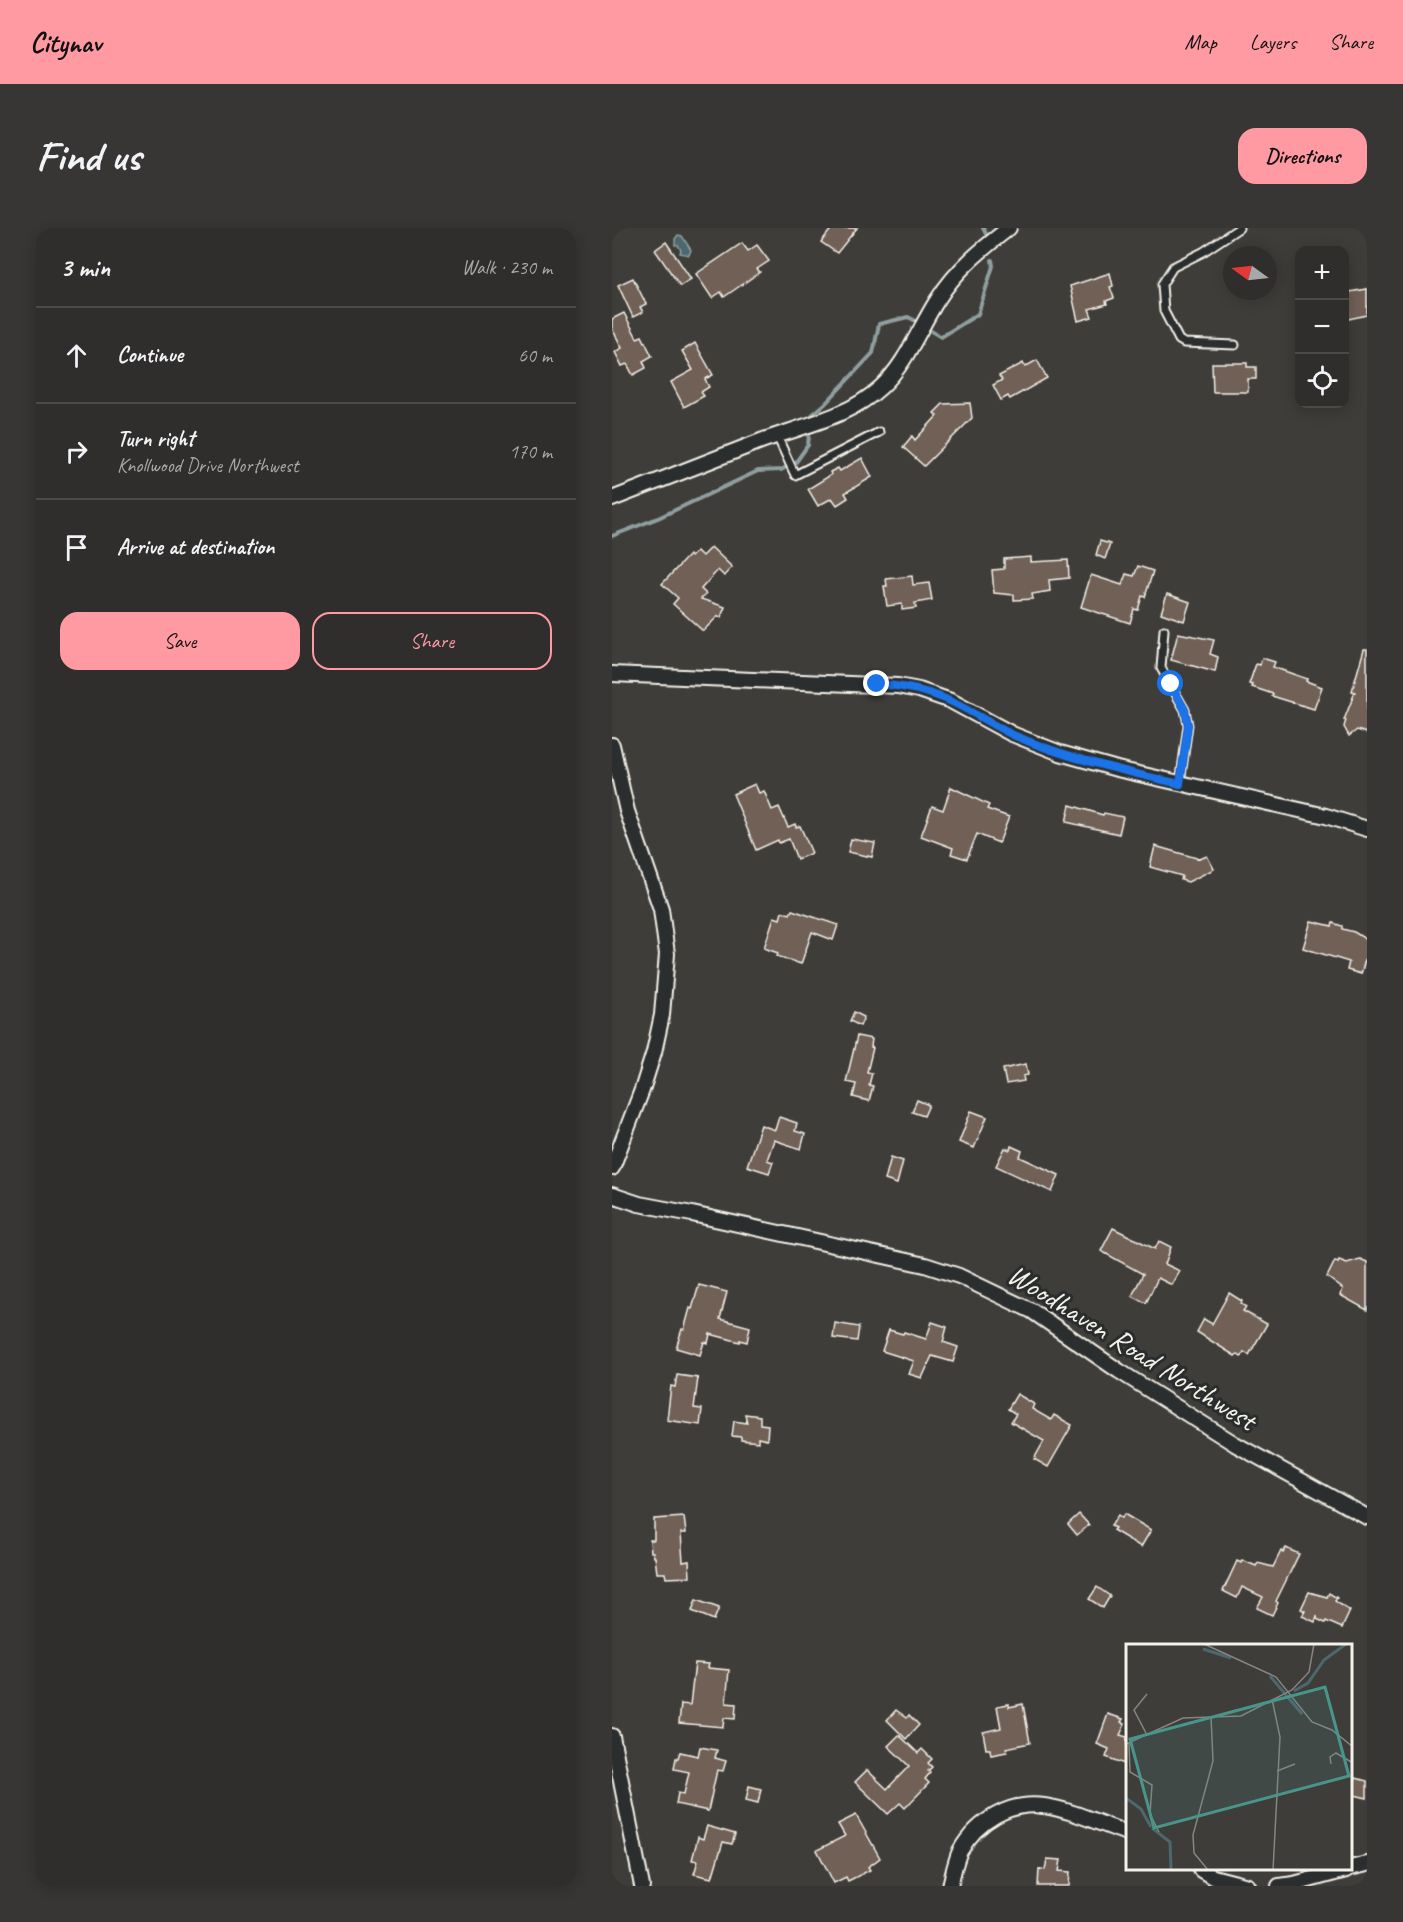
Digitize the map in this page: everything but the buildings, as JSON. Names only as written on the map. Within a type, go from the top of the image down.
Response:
[{"type":"street","points":[[612,499],[840,414],[864,401],[898,370],[939,297],[955,276],[975,255],[1009,228]]},
{"type":"street","points":[[612,674],[898,686],[919,690],[951,701],[1012,734],[1060,753],[1180,784],[1326,816],[1367,829]]},
{"type":"street","points":[[612,745],[627,812],[661,909],[667,954],[662,1015],[654,1052],[612,1168]]},
{"type":"street","name":"Woodhaven Road Northwest","points":[[612,1195],[639,1204],[925,1265],[959,1276],[1032,1311],[1119,1371],[1236,1444],[1367,1518]]},
{"type":"street","points":[[612,1741],[642,1886]]},
{"type":"street","points":[[950,1886],[954,1866],[968,1839],[989,1819],[1016,1807],[1043,1806],[1058,1809],[1126,1833]]},
{"type":"street","points":[[1352,1867],[1367,1863]]},
{"type":"street","points":[[1204,1871],[1213,1877],[1248,1886]]},
{"type":"street","points":[[1279,1886],[1339,1871]]},
{"type":"lane","points":[[1235,345],[1184,343],[1179,340],[1164,311],[1162,284],[1173,267],[1203,252],[1239,228]]},
{"type":"lane","points":[[777,436],[795,475],[879,432]]},
{"type":"lane","points":[[1164,630],[1161,668],[1185,710],[1188,725],[1180,784]]},
{"type":"water","points":[[678,235],[682,236],[691,250],[689,255],[680,253],[678,245],[675,245]]},
{"type":"waterway","points":[[983,228],[986,234]]},
{"type":"waterway","points":[[931,331],[941,337],[978,314],[993,266],[992,260]]},
{"type":"waterway","points":[[812,415],[873,353],[879,324],[908,317],[914,320]]},
{"type":"waterway","points":[[612,536],[658,518],[758,471],[781,470],[796,462],[808,445],[809,435]]},
{"type":"route","points":[[877,684],[919,690],[951,701],[1012,734],[1060,753],[1180,784],[1188,725],[1185,710],[1171,684]]}]
